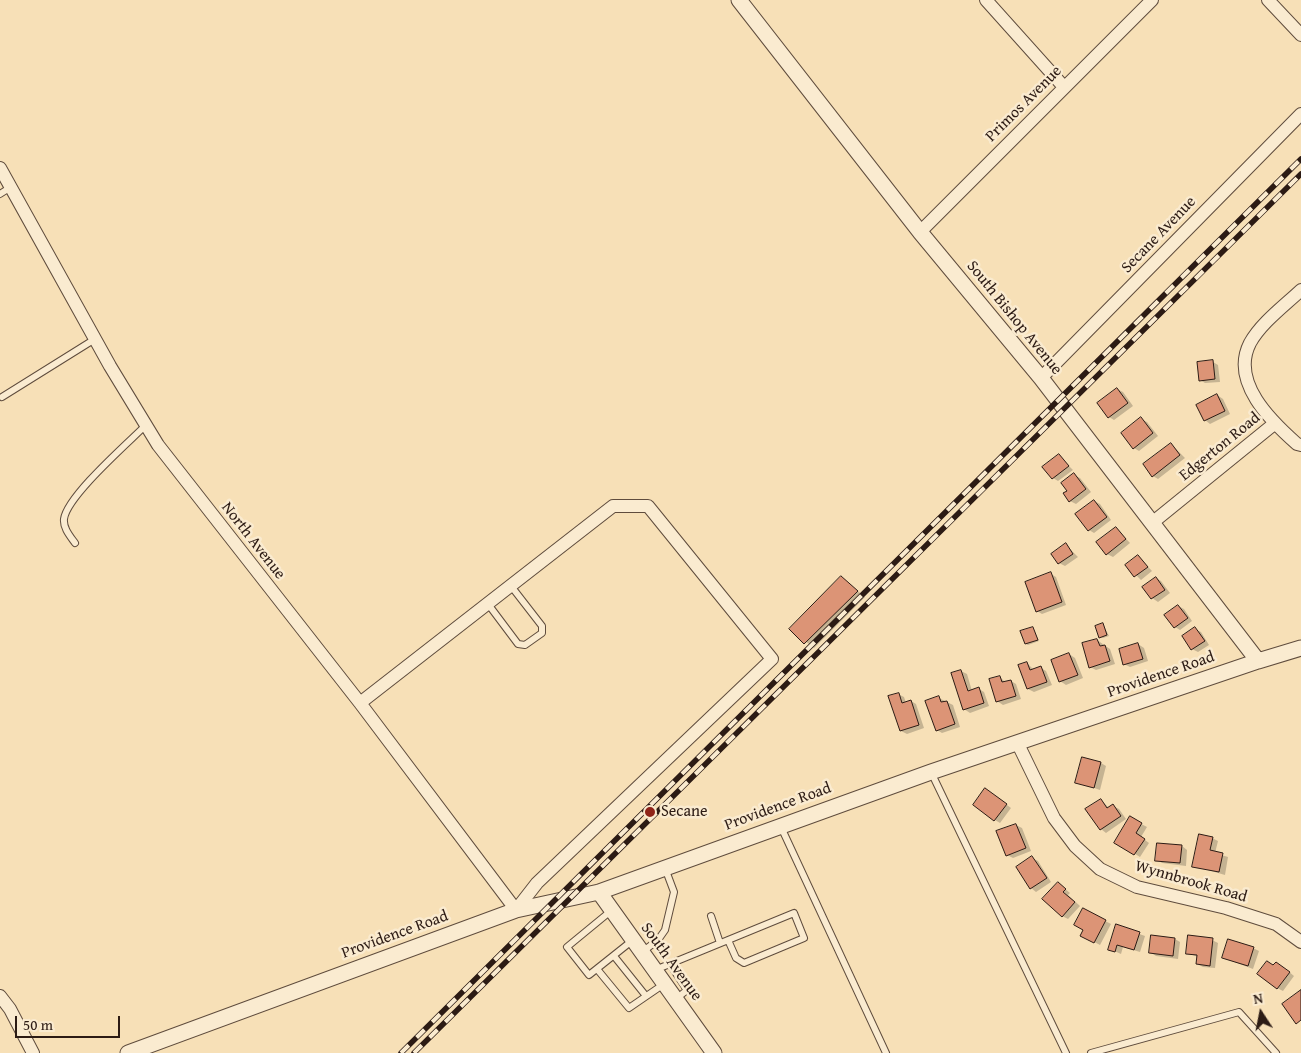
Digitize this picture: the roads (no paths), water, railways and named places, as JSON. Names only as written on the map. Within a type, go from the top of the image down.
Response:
[{"type":"street","name":"South Bishop Avenue","points":[[739,0],[920,232],[1041,378],[1258,661]]},
{"type":"street","points":[[986,0],[1064,87]]},
{"type":"street","name":"Primos Avenue","points":[[920,232],[1152,0]]},
{"type":"street","points":[[1268,0],[1301,35]]},
{"type":"street","name":"Secane Avenue","points":[[1041,378],[1301,114]]},
{"type":"street","name":"North Avenue","points":[[0,168],[5,191],[158,445],[360,703],[516,910]]},
{"type":"street","name":"Edgerton Road","points":[[1152,523],[1274,424],[1251,391],[1245,368],[1249,344],[1262,328],[1301,290]]},
{"type":"street","points":[[1274,424],[1297,444],[1301,445]]},
{"type":"street","points":[[360,703],[613,506],[648,506],[772,658],[536,883],[516,910]]},
{"type":"street","name":"Providence Road","points":[[128,1053],[516,910],[599,892],[780,825],[1017,742],[1301,648]]},
{"type":"street","name":"Wynnbrook Road","points":[[1017,742],[1054,818],[1075,846],[1100,869],[1137,887],[1226,908],[1276,924],[1301,942]]},
{"type":"street","name":"South Avenue","points":[[599,892],[714,1053]]},
{"type":"street","points":[[0,996],[10,1009],[33,1053]]},
{"type":"lane","points":[[2,397],[95,339]]},
{"type":"lane","points":[[75,543],[64,526],[64,517],[90,481],[146,425]]},
{"type":"lane","points":[[488,604],[518,644],[525,646],[542,633],[542,626],[511,586]]},
{"type":"lane","points":[[931,772],[1066,1053]]},
{"type":"lane","points":[[780,825],[886,1053]]},
{"type":"lane","points":[[612,910],[567,946],[588,975],[614,956],[637,946],[658,940],[665,930],[674,892],[665,867]]},
{"type":"lane","points":[[655,970],[720,943],[794,913],[804,938],[744,963],[736,958],[728,940]]},
{"type":"lane","points":[[711,916],[720,943]]},
{"type":"lane","points":[[614,956],[646,996]]},
{"type":"lane","points":[[670,964],[687,990],[676,998]]},
{"type":"lane","points":[[597,969],[630,1008],[665,983]]},
{"type":"lane","points":[[1091,1053],[1240,1012],[1276,1053]]},
{"type":"railway","points":[[401,1053],[1301,159]]},
{"type":"railway","points":[[414,1053],[1301,174]]},
{"type":"place","name":"Secane","points":[[650,812]]}]
